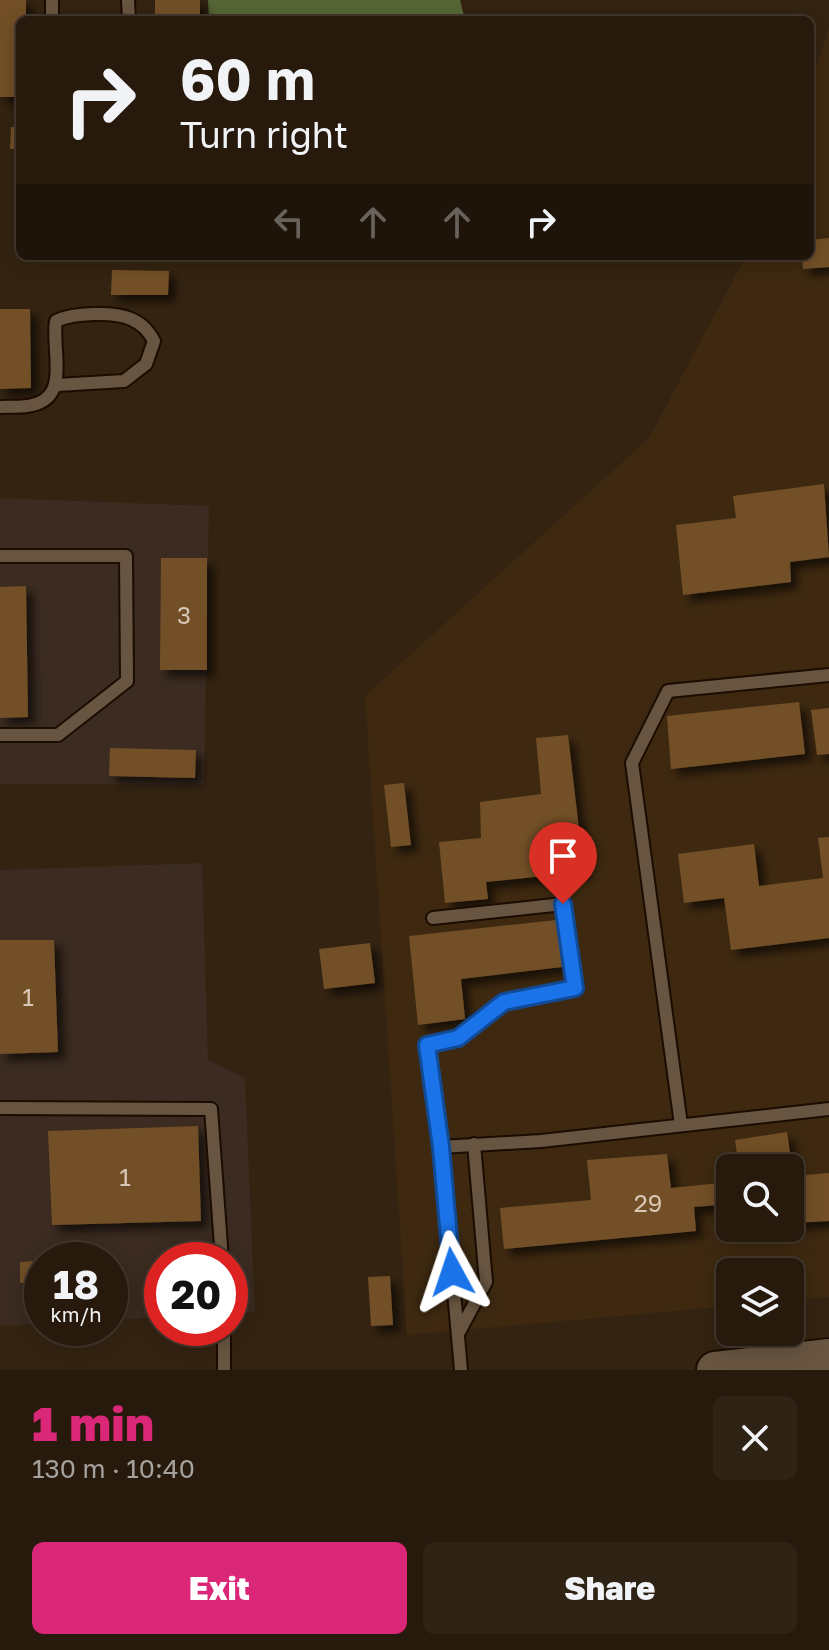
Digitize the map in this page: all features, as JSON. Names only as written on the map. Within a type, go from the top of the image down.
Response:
[{"type":"main road","points":[[715,1370],[829,1357]]},
{"type":"lane","points":[[0,407],[33,405],[48,398],[57,385],[56,321],[71,314],[128,317],[146,328],[154,341],[146,364],[124,381],[57,385]]},
{"type":"lane","points":[[0,556],[126,556],[127,681],[58,735],[0,735]]},
{"type":"lane","points":[[681,1125],[632,763],[668,691],[829,675]]},
{"type":"lane","points":[[433,918],[563,904],[575,988],[504,1002],[458,1038],[427,1045],[441,1147],[461,1370]]},
{"type":"lane","points":[[0,1108],[211,1109],[221,1242]]},
{"type":"lane","points":[[441,1147],[541,1141],[829,1109]]},
{"type":"lane","points":[[458,1334],[486,1282],[474,1144]]},
{"type":"lane","points":[[224,1346],[224,1370]]},
{"type":"shaded area","points":[[829,28],[829,1297],[804,1299],[804,1258],[716,1258],[716,1307],[407,1335],[365,696],[649,438],[744,260],[814,260],[814,74]]},
{"type":"shaded area","points":[[0,498],[209,506],[204,785],[0,784]]},
{"type":"shaded area","points":[[202,863],[208,1060],[245,1078],[255,1312],[248,1313],[248,1242],[144,1242],[144,1318],[128,1319],[128,1242],[24,1242],[24,1325],[0,1326],[0,870]]},
{"type":"green space","points":[[208,0],[460,0],[464,16],[209,16]]},
{"type":"building","points":[[0,0],[26,0],[26,16],[16,16],[16,97],[0,97]]},
{"type":"building","points":[[155,0],[200,0],[200,16],[155,16]]},
{"type":"building","points":[[11,127],[16,127],[16,149],[10,149]]},
{"type":"building","points":[[829,238],[829,267],[803,269],[802,260],[814,260],[814,240]]},
{"type":"building","points":[[112,270],[169,271],[168,295],[111,295]]},
{"type":"building","points":[[0,309],[30,309],[31,388],[0,389]]},
{"type":"building","points":[[824,484],[829,557],[790,562],[791,582],[683,595],[676,525],[736,518],[733,496]]},
{"type":"building","points":[[161,558],[207,558],[207,670],[160,670]]},
{"type":"building","points":[[26,586],[28,717],[0,718],[0,587]]},
{"type":"building","points":[[799,702],[805,754],[671,769],[667,716]]},
{"type":"building","points":[[829,708],[829,754],[817,755],[811,710]]},
{"type":"building","points":[[568,735],[584,872],[486,882],[488,899],[445,903],[439,842],[481,838],[480,802],[541,794],[536,738]]},
{"type":"building","points":[[110,748],[196,750],[195,778],[109,776]]},
{"type":"building","points":[[404,783],[411,845],[391,847],[384,785]]},
{"type":"building","points":[[829,837],[829,938],[731,950],[724,898],[684,903],[678,854],[754,844],[759,886],[823,878],[818,838]]},
{"type":"building","points":[[556,920],[562,967],[461,979],[465,1019],[418,1025],[409,936]]},
{"type":"building","points":[[0,940],[54,940],[58,1052],[0,1054]]},
{"type":"building","points":[[370,943],[375,983],[324,989],[319,949]]},
{"type":"building","points":[[198,1126],[201,1221],[52,1225],[48,1131]]},
{"type":"building","points":[[787,1132],[790,1154],[737,1154],[735,1140]]},
{"type":"building","points":[[667,1154],[671,1188],[716,1183],[716,1205],[694,1207],[696,1231],[504,1249],[500,1208],[591,1200],[587,1160]]},
{"type":"building","points":[[829,1173],[829,1221],[804,1222],[804,1175]]},
{"type":"building","points":[[20,1262],[24,1262],[24,1283],[20,1283]]},
{"type":"building","points":[[390,1276],[393,1325],[371,1326],[368,1277]]},
{"type":"route","points":[[452,1272],[441,1147],[427,1045],[458,1038],[504,1002],[575,988],[563,904]]}]
